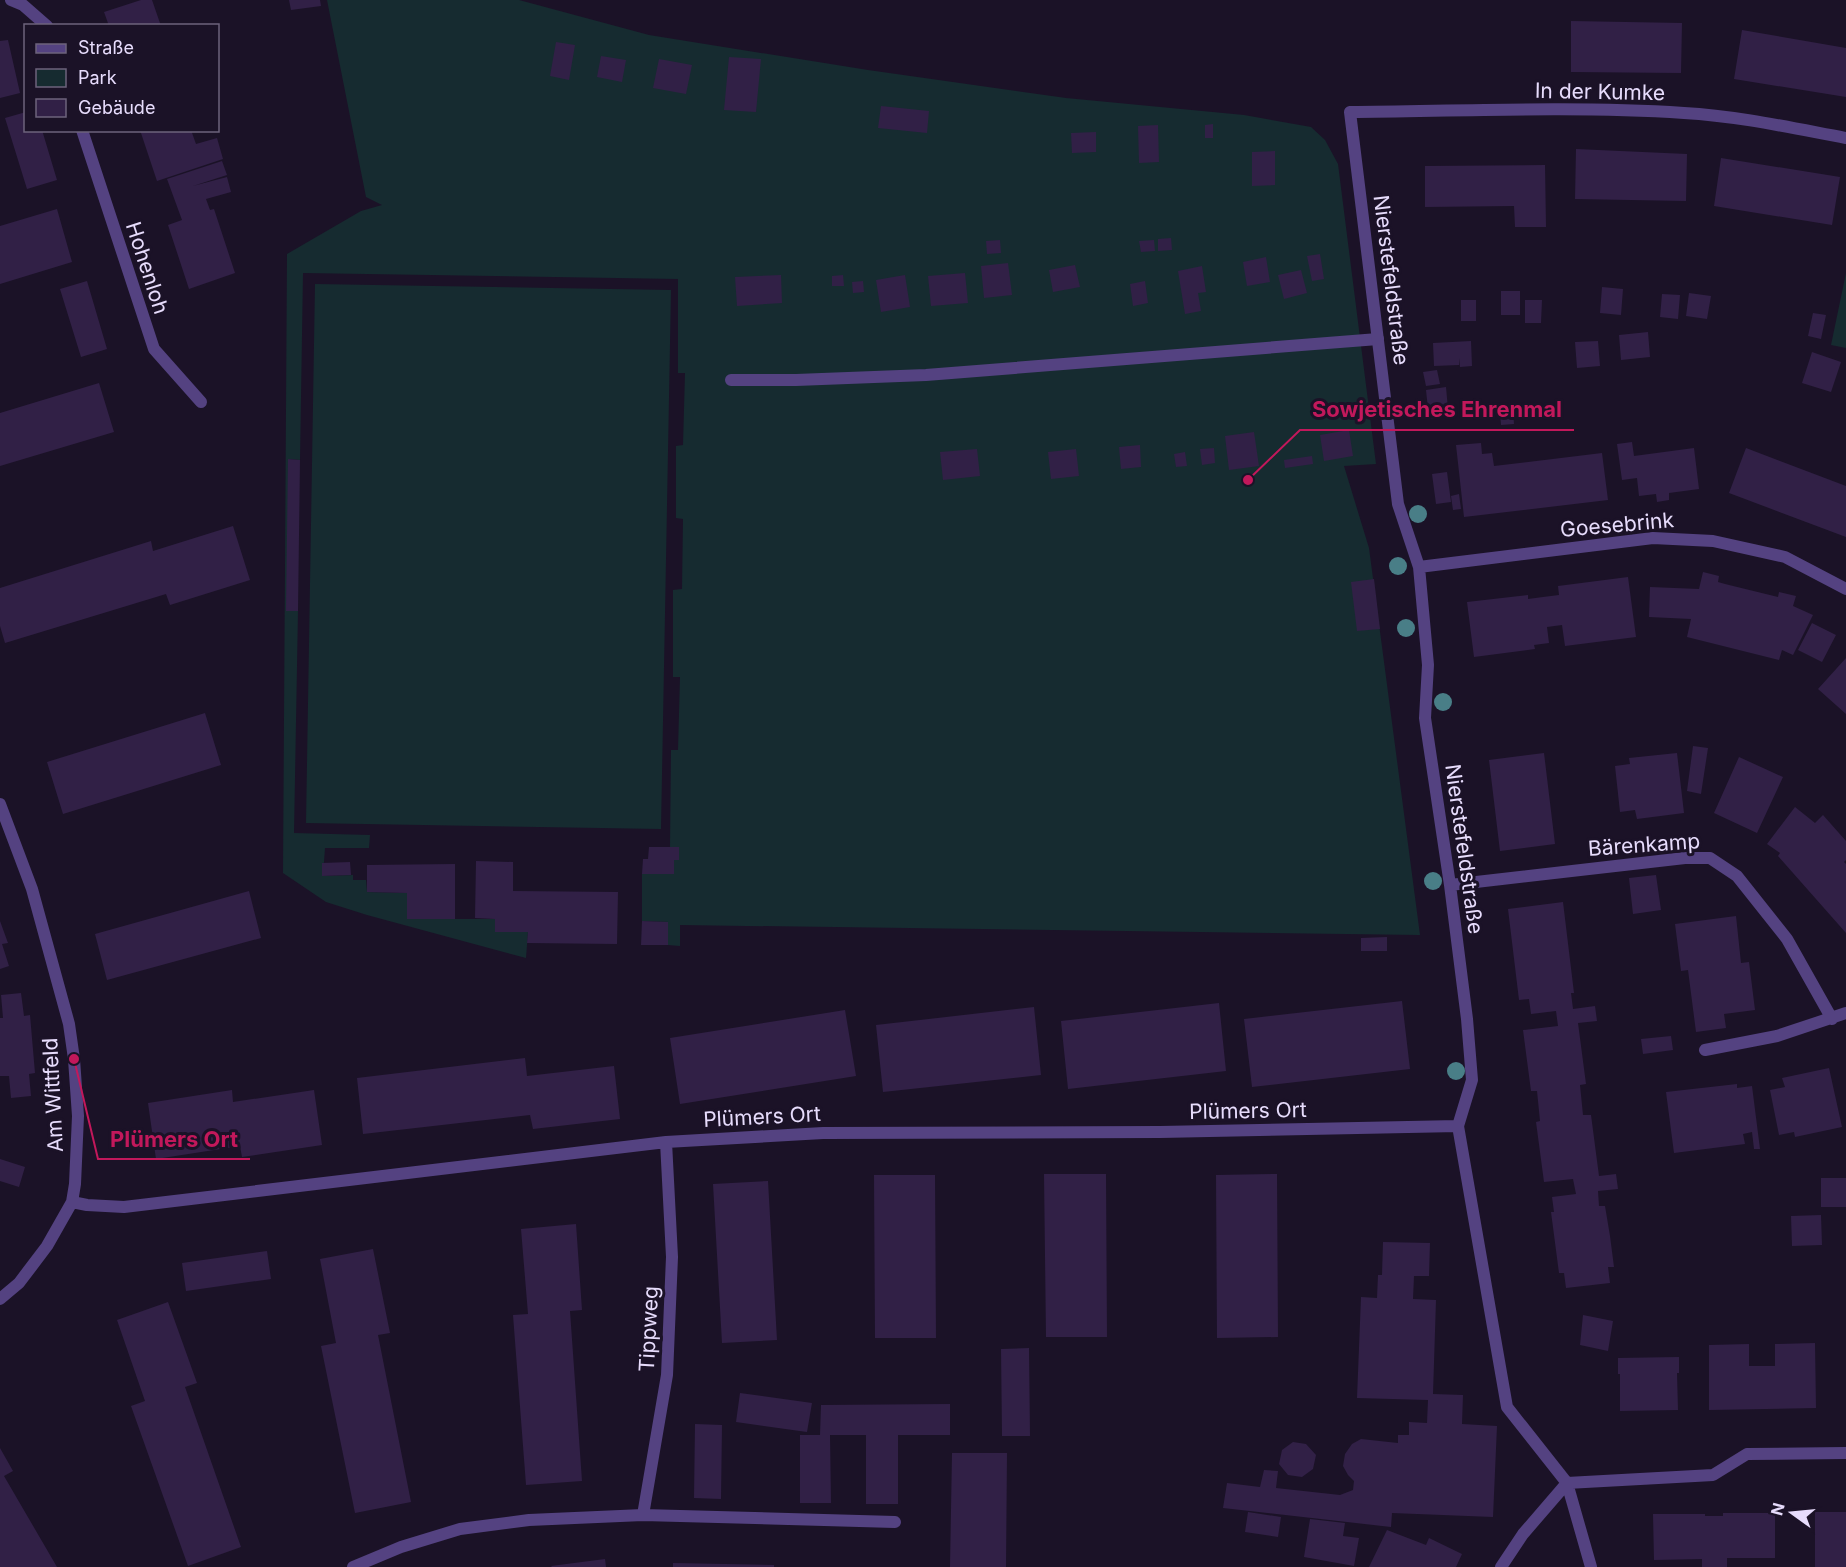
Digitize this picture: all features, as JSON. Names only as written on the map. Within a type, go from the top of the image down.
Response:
[{"type":"street","points":[[11,0],[23,5],[45,24]]},
{"type":"street","name":"In der Kumke","points":[[1350,112],[1576,109],[1684,113],[1732,117],[1846,138]]},
{"type":"street","name":"Nierstefeldstraße","points":[[1350,112],[1398,504],[1419,567],[1428,665],[1425,718],[1450,885],[1472,1080],[1458,1125],[1507,1407],[1567,1483],[1592,1567]]},
{"type":"street","name":"Hohenloh","points":[[83,132],[154,349],[201,402]]},
{"type":"street","points":[[731,380],[926,375],[1378,339]]},
{"type":"street","name":"Goesebrink","points":[[1419,567],[1653,538],[1713,541],[1785,557],[1846,589]]},
{"type":"street","name":"Am Wittfeld","points":[[0,804],[32,889],[72,1037],[78,1116],[72,1202],[42,1254],[19,1283],[0,1299]]},
{"type":"street","name":"Bärenkamp","points":[[1450,885],[1685,858],[1710,858],[1737,876],[1787,939],[1832,1019]]},
{"type":"street","points":[[1705,1050],[1777,1036],[1846,1013]]},
{"type":"street","name":"Plümers Ort","points":[[72,1202],[124,1207],[666,1142],[823,1133],[1160,1132],[1458,1125]]},
{"type":"street","name":"Tippweg","points":[[643,1515],[667,1375],[672,1257],[666,1142]]},
{"type":"street","points":[[1502,1567],[1523,1534],[1567,1483],[1713,1475],[1746,1454],[1846,1453]]},
{"type":"street","points":[[353,1567],[400,1547],[460,1529],[529,1520],[643,1515],[895,1522]]},
{"type":"green space","points":[[327,0],[519,0],[649,35],[868,70],[1066,98],[1244,115],[1311,127],[1325,140],[1338,164],[1376,464],[1344,466],[1369,548],[1420,935],[680,925],[680,946],[668,945],[668,922],[642,921],[642,874],[673,874],[674,860],[679,860],[679,847],[670,847],[671,750],[678,750],[680,677],[673,677],[673,590],[682,589],[683,519],[676,518],[676,446],[683,445],[685,373],[678,373],[678,279],[303,273],[300,460],[289,459],[287,611],[298,611],[294,833],[370,835],[369,848],[325,848],[323,876],[353,875],[353,880],[366,880],[367,892],[407,893],[408,919],[495,919],[495,932],[528,932],[526,958],[326,902],[283,873],[287,254],[361,211],[382,205],[366,197]]},
{"type":"green space","points":[[1846,273],[1846,348],[1831,345]]},
{"type":"green space","points":[[315,284],[671,290],[661,829],[306,823]]},
{"type":"building","points":[[141,0],[152,0],[160,24],[108,24],[104,12]]},
{"type":"building","points":[[289,0],[320,0],[321,6],[291,10]]},
{"type":"building","points":[[1571,21],[1682,23],[1681,73],[1571,72]]},
{"type":"building","points":[[1742,30],[1846,48],[1846,97],[1734,79]]},
{"type":"building","points":[[8,40],[20,93],[0,98],[0,41]]},
{"type":"building","points":[[556,42],[575,45],[569,80],[550,76]]},
{"type":"building","points":[[601,56],[626,60],[622,82],[597,77]]},
{"type":"building","points":[[729,57],[761,59],[756,112],[724,110]]},
{"type":"building","points":[[659,59],[692,65],[686,94],[653,88]]},
{"type":"building","points":[[881,106],[929,111],[927,133],[878,128]]},
{"type":"building","points":[[24,113],[24,132],[43,132],[57,180],[27,189],[5,118]]},
{"type":"building","points":[[1213,124],[1213,138],[1205,138],[1205,125]]},
{"type":"building","points":[[1158,125],[1159,162],[1139,163],[1138,126]]},
{"type":"building","points":[[141,132],[192,132],[196,144],[217,138],[223,159],[157,181]]},
{"type":"building","points":[[1096,132],[1096,152],[1072,153],[1071,133]]},
{"type":"building","points":[[1576,149],[1687,154],[1686,201],[1575,199]]},
{"type":"building","points":[[1275,151],[1275,185],[1252,186],[1252,152]]},
{"type":"building","points":[[1721,158],[1840,177],[1832,225],[1714,206]]},
{"type":"building","points":[[222,161],[227,175],[193,186],[227,177],[231,192],[206,199],[210,210],[214,209],[235,273],[189,289],[168,225],[182,220],[167,179]]},
{"type":"building","points":[[1545,165],[1546,227],[1515,227],[1514,206],[1425,207],[1425,166]]},
{"type":"building","points":[[57,209],[72,262],[0,284],[0,226]]},
{"type":"building","points":[[1171,238],[1172,250],[1158,251],[1158,239]]},
{"type":"building","points":[[1000,240],[1001,253],[987,254],[986,241]]},
{"type":"building","points":[[1154,240],[1155,251],[1141,252],[1139,241]]},
{"type":"building","points":[[1320,254],[1324,279],[1312,281],[1307,256]]},
{"type":"building","points":[[1266,257],[1270,282],[1247,286],[1243,262]]},
{"type":"building","points":[[1008,263],[1012,295],[984,298],[981,266]]},
{"type":"building","points":[[1075,265],[1080,287],[1053,292],[1049,270]]},
{"type":"building","points":[[1202,266],[1206,292],[1198,293],[1201,311],[1185,314],[1178,271]]},
{"type":"building","points":[[1301,270],[1307,293],[1284,299],[1278,275]]},
{"type":"building","points":[[965,273],[968,303],[931,306],[928,276]]},
{"type":"building","points":[[781,275],[782,303],[737,306],[735,277]]},
{"type":"building","points":[[843,275],[844,286],[832,286],[832,276]]},
{"type":"building","points":[[905,275],[910,307],[881,312],[876,280]]},
{"type":"building","points":[[87,281],[107,349],[81,357],[60,289]]},
{"type":"building","points":[[863,281],[864,292],[853,293],[852,282]]},
{"type":"building","points":[[1145,281],[1148,303],[1133,306],[1130,284]]},
{"type":"building","points":[[1602,287],[1623,289],[1621,315],[1600,313]]},
{"type":"building","points":[[1501,291],[1520,291],[1520,315],[1501,315]]},
{"type":"building","points":[[1689,293],[1711,296],[1707,319],[1686,316]]},
{"type":"building","points":[[1662,294],[1680,295],[1678,319],[1660,317]]},
{"type":"building","points":[[1461,300],[1476,300],[1476,321],[1461,321]]},
{"type":"building","points":[[1525,300],[1542,300],[1541,323],[1525,323]]},
{"type":"building","points":[[1813,313],[1826,315],[1821,339],[1808,336]]},
{"type":"building","points":[[1648,332],[1650,357],[1621,360],[1619,335]]},
{"type":"building","points":[[1471,341],[1472,366],[1460,367],[1459,358],[1459,365],[1434,366],[1433,343]]},
{"type":"building","points":[[1598,341],[1600,366],[1577,368],[1575,342]]},
{"type":"building","points":[[1812,352],[1841,362],[1831,392],[1802,383]]},
{"type":"building","points":[[1437,370],[1440,384],[1426,386],[1423,372]]},
{"type":"building","points":[[99,383],[114,432],[0,466],[0,413]]},
{"type":"building","points":[[1446,387],[1448,409],[1440,410],[1441,417],[1429,419],[1426,390]]},
{"type":"building","points":[[1513,410],[1514,424],[1501,425],[1500,412]]},
{"type":"building","points":[[1349,430],[1353,456],[1324,461],[1320,435]]},
{"type":"building","points":[[1254,432],[1259,466],[1229,470],[1225,436]]},
{"type":"building","points":[[1632,442],[1634,456],[1694,448],[1699,489],[1669,493],[1669,500],[1657,502],[1656,494],[1639,496],[1637,478],[1622,480],[1617,444]]},
{"type":"building","points":[[1481,443],[1482,454],[1492,453],[1494,466],[1602,453],[1608,500],[1464,517],[1456,445]]},
{"type":"building","points":[[1140,445],[1141,467],[1121,469],[1119,447]]},
{"type":"building","points":[[1214,448],[1215,463],[1202,465],[1200,449]]},
{"type":"building","points":[[1746,448],[1846,486],[1846,537],[1729,493]]},
{"type":"building","points":[[977,449],[980,476],[943,480],[940,452]]},
{"type":"building","points":[[1076,449],[1079,476],[1051,479],[1048,452]]},
{"type":"building","points":[[1185,452],[1187,466],[1176,467],[1174,454]]},
{"type":"building","points":[[1312,456],[1313,464],[1285,468],[1284,460]]},
{"type":"building","points":[[288,459],[300,460],[298,611],[286,611]]},
{"type":"building","points":[[1447,472],[1451,502],[1436,504],[1432,474]]},
{"type":"building","points":[[1459,494],[1461,509],[1453,510],[1451,496]]},
{"type":"building","points":[[233,526],[250,580],[170,605],[166,594],[5,643],[0,626],[0,588],[151,541],[153,551]]},
{"type":"building","points":[[1703,572],[1719,576],[1718,582],[1725,584],[1778,597],[1779,592],[1796,596],[1793,606],[1813,615],[1793,655],[1782,650],[1779,660],[1687,637],[1691,619],[1649,617],[1650,587],[1699,589]]},
{"type":"building","points":[[1628,577],[1636,637],[1565,646],[1562,625],[1547,627],[1549,643],[1534,645],[1535,649],[1474,657],[1467,602],[1528,595],[1528,599],[1559,595],[1558,586]]},
{"type":"building","points":[[1374,579],[1380,629],[1357,631],[1351,582]]},
{"type":"building","points":[[1812,623],[1836,635],[1822,662],[1798,650]]},
{"type":"building","points":[[1846,658],[1846,714],[1818,689]]},
{"type":"building","points":[[205,713],[221,765],[63,814],[47,762]]},
{"type":"building","points":[[1693,746],[1708,748],[1701,794],[1687,791]]},
{"type":"building","points":[[1544,753],[1555,844],[1500,851],[1489,760]]},
{"type":"building","points":[[1677,753],[1684,813],[1637,819],[1635,810],[1620,812],[1615,766],[1630,764],[1629,758]]},
{"type":"building","points":[[1739,757],[1783,777],[1757,833],[1714,813]]},
{"type":"building","points":[[1795,807],[1815,823],[1823,815],[1846,841],[1846,860],[1844,862],[1846,864],[1846,933],[1778,856],[1780,853],[1767,844]]},
{"type":"building","points":[[649,847],[679,847],[679,860],[674,860],[674,874],[642,874],[643,859],[648,859]]},
{"type":"building","points":[[476,861],[513,862],[513,891],[618,892],[617,944],[527,943],[528,932],[495,932],[495,919],[475,918]]},
{"type":"building","points":[[350,862],[351,875],[322,876],[322,863]]},
{"type":"building","points":[[455,864],[455,919],[407,919],[407,893],[367,892],[367,865]]},
{"type":"building","points":[[1656,875],[1661,910],[1633,914],[1629,878]]},
{"type":"building","points":[[249,891],[261,938],[107,980],[95,934]]},
{"type":"building","points":[[1563,902],[1574,993],[1571,993],[1573,1009],[1595,1006],[1597,1021],[1578,1023],[1586,1084],[1580,1085],[1583,1115],[1591,1115],[1599,1176],[1616,1174],[1618,1189],[1598,1191],[1599,1206],[1605,1206],[1610,1236],[1614,1267],[1608,1267],[1610,1283],[1566,1288],[1564,1273],[1559,1273],[1551,1212],[1554,1212],[1552,1197],[1576,1194],[1573,1179],[1544,1182],[1536,1122],[1540,1121],[1537,1091],[1531,1091],[1523,1030],[1558,1026],[1556,1011],[1531,1014],[1529,999],[1519,1000],[1508,909]]},
{"type":"building","points":[[1736,916],[1741,963],[1749,962],[1755,1010],[1724,1014],[1726,1028],[1696,1032],[1688,970],[1681,971],[1675,924]]},
{"type":"building","points":[[0,921],[8,943],[2,944],[9,966],[0,969]]},
{"type":"building","points":[[642,921],[668,922],[668,945],[641,945]]},
{"type":"building","points":[[1387,937],[1387,951],[1361,951],[1361,938]]},
{"type":"building","points":[[21,993],[24,1016],[30,1015],[35,1073],[29,1074],[31,1096],[11,1098],[9,1076],[0,1076],[0,1018],[3,1018],[1,995]]},
{"type":"building","points":[[1402,1001],[1410,1069],[1252,1087],[1244,1019]]},
{"type":"building","points":[[1219,1003],[1226,1071],[1068,1089],[1061,1021]]},
{"type":"building","points":[[1034,1007],[1041,1075],[883,1092],[876,1025]]},
{"type":"building","points":[[845,1010],[856,1076],[680,1104],[670,1038]]},
{"type":"building","points":[[1671,1036],[1673,1050],[1643,1054],[1641,1039]]},
{"type":"building","points":[[525,1058],[527,1076],[614,1066],[620,1119],[533,1129],[530,1115],[363,1134],[357,1078]]},
{"type":"building","points":[[1829,1068],[1842,1127],[1795,1137],[1794,1132],[1779,1135],[1770,1090],[1785,1087],[1782,1078]]},
{"type":"building","points":[[1737,1084],[1737,1088],[1752,1086],[1760,1149],[1754,1149],[1752,1132],[1743,1134],[1745,1144],[1674,1153],[1666,1092]]},
{"type":"building","points":[[232,1090],[233,1102],[314,1090],[322,1145],[242,1157],[240,1146],[156,1159],[148,1103]]},
{"type":"building","points":[[0,1159],[25,1167],[19,1187],[0,1181]]},
{"type":"building","points":[[1044,1174],[1106,1174],[1107,1337],[1046,1337]]},
{"type":"building","points":[[1277,1174],[1278,1337],[1217,1338],[1216,1175]]},
{"type":"building","points":[[874,1175],[935,1175],[936,1338],[875,1338]]},
{"type":"building","points":[[1821,1178],[1846,1178],[1846,1207],[1821,1207]]},
{"type":"building","points":[[768,1181],[777,1340],[722,1343],[713,1184]]},
{"type":"building","points":[[1821,1215],[1822,1245],[1792,1246],[1791,1216]]},
{"type":"building","points":[[576,1224],[582,1310],[570,1311],[582,1481],[526,1485],[513,1315],[528,1314],[521,1229]]},
{"type":"building","points":[[1383,1242],[1430,1243],[1429,1276],[1414,1276],[1413,1299],[1436,1300],[1433,1394],[1463,1395],[1462,1424],[1497,1426],[1493,1517],[1392,1513],[1391,1527],[1223,1508],[1227,1483],[1260,1487],[1264,1470],[1278,1471],[1276,1488],[1340,1495],[1353,1490],[1354,1481],[1343,1466],[1345,1454],[1352,1444],[1361,1439],[1398,1443],[1398,1435],[1409,1435],[1409,1422],[1427,1423],[1428,1400],[1357,1398],[1361,1297],[1377,1298],[1378,1275],[1382,1275]]},
{"type":"building","points":[[373,1249],[390,1333],[378,1335],[411,1502],[355,1513],[321,1346],[336,1343],[320,1259]]},
{"type":"building","points":[[267,1251],[271,1279],[186,1291],[182,1263]]},
{"type":"building","points":[[168,1302],[197,1383],[185,1387],[241,1547],[188,1566],[131,1406],[145,1401],[117,1320]]},
{"type":"building","points":[[1583,1315],[1613,1321],[1608,1351],[1580,1345]]},
{"type":"building","points":[[1815,1343],[1816,1408],[1709,1410],[1709,1345],[1749,1344],[1749,1366],[1775,1366],[1775,1344]]},
{"type":"building","points":[[1029,1348],[1030,1436],[1002,1436],[1001,1349]]},
{"type":"building","points":[[1679,1357],[1678,1410],[1620,1411],[1618,1358]]},
{"type":"building","points":[[740,1393],[812,1403],[807,1432],[736,1422]]},
{"type":"building","points":[[950,1404],[950,1435],[898,1435],[898,1504],[866,1504],[866,1435],[830,1435],[831,1503],[800,1503],[800,1435],[820,1435],[821,1405]]},
{"type":"building","points":[[695,1424],[722,1425],[721,1499],[694,1498]]},
{"type":"building","points":[[1293,1442],[1306,1444],[1316,1455],[1313,1469],[1302,1477],[1288,1475],[1279,1464],[1282,1450]]},
{"type":"building","points":[[0,1448],[13,1471],[4,1476],[57,1567],[0,1567]]},
{"type":"building","points":[[952,1453],[1007,1453],[1006,1567],[950,1567]]},
{"type":"building","points":[[1248,1512],[1281,1517],[1278,1537],[1245,1532]]},
{"type":"building","points":[[1815,1512],[1846,1512],[1846,1567],[1815,1567]]},
{"type":"building","points":[[1723,1513],[1775,1513],[1775,1558],[1727,1558],[1727,1567],[1702,1567],[1702,1559],[1654,1560],[1653,1514],[1723,1516]]},
{"type":"building","points":[[1310,1519],[1345,1523],[1343,1536],[1359,1538],[1354,1566],[1304,1557]]},
{"type":"building","points":[[1387,1530],[1426,1545],[1429,1538],[1462,1554],[1456,1567],[1369,1567]]},
{"type":"building","points":[[605,1559],[606,1567],[551,1566]]},
{"type":"building","points":[[673,1563],[774,1565],[774,1567],[673,1567]]},
{"type":"place","name":"Sowjetisches Ehrenmal","points":[[1248,480]]},
{"type":"place","name":"Plümers Ort","points":[[74,1059]]}]
